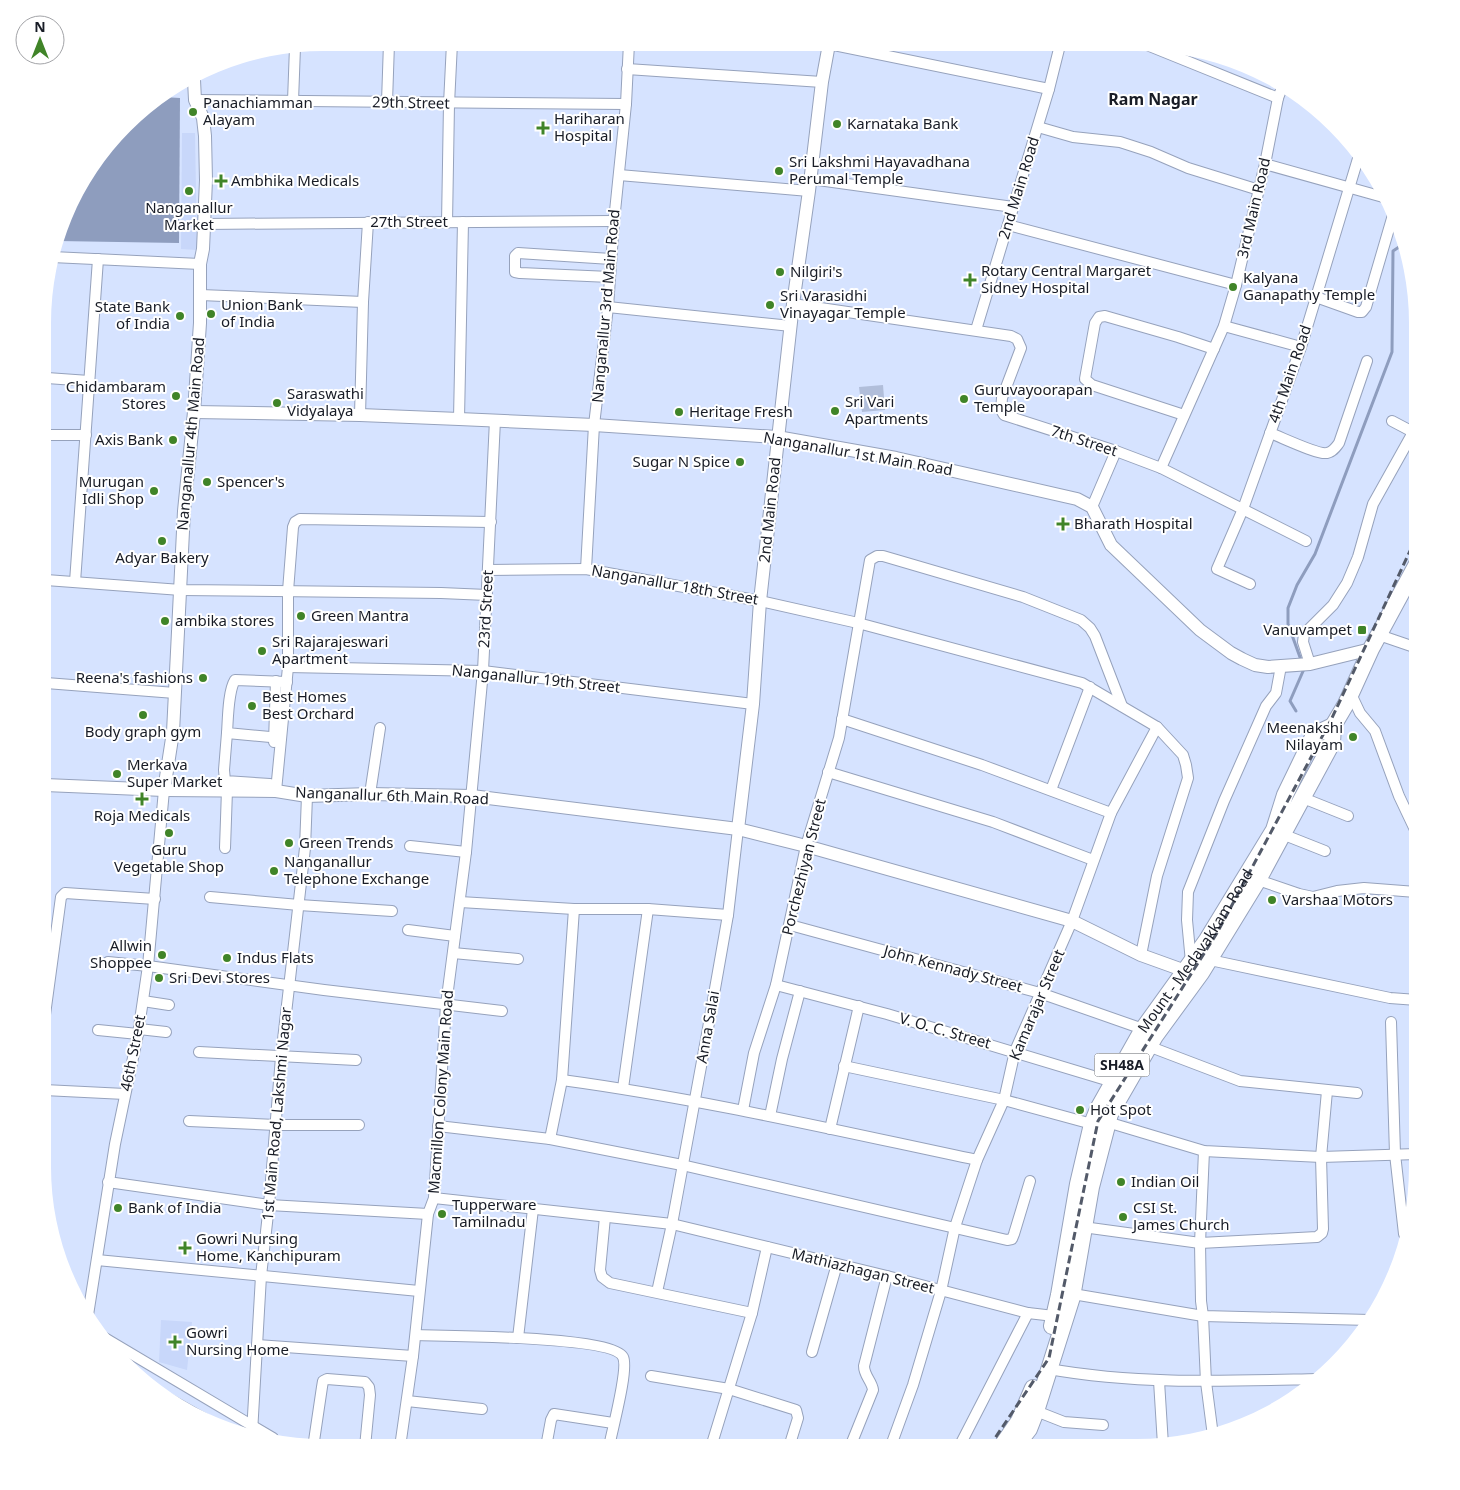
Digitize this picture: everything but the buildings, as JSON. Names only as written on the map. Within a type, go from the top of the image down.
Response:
[{"type":"main road","name":"Mount - Medavakkam Road","points":[[1021,1439],[1029,1429],[1049,1369],[1060,1313],[1078,1184],[1113,1082],[1143,1029],[1191,969],[1210,960],[1258,880],[1332,743],[1333,726],[1375,642],[1409,581]]},
{"type":"main road","name":"Mount - Medavakkam Road","points":[[1007,1439],[1019,1421],[1042,1368],[1060,1313],[1073,1294],[1100,1123],[1148,1046],[1207,940],[1274,830],[1285,795],[1314,735],[1333,726]]},
{"type":"street","points":[[387,102],[389,51]]},
{"type":"street","points":[[447,223],[452,51]]},
{"type":"street","name":"Nanganallur 3rd Main Road","points":[[586,568],[594,425],[608,307],[614,221],[626,104],[628,51]]},
{"type":"street","name":"2nd Main Road","points":[[738,828],[753,704],[760,601],[793,304],[828,51]]},
{"type":"street","points":[[863,51],[1049,89]]},
{"type":"street","name":"2nd Main Road","points":[[976,330],[1038,127],[1058,51]]},
{"type":"street","points":[[293,101],[295,53]]},
{"type":"street","points":[[1168,53],[1278,98]]},
{"type":"street","points":[[627,70],[822,82]]},
{"type":"street","name":"Nanganallur 4th Main Road","points":[[164,790],[173,732],[184,511],[194,412],[201,295],[200,264],[204,224],[205,136],[203,118],[195,100],[194,84]]},
{"type":"street","name":"3rd Main Road","points":[[1162,468],[1224,326],[1259,190],[1280,92]]},
{"type":"street","name":"29th Street","points":[[195,100],[449,104],[626,104]]},
{"type":"street","points":[[1038,127],[1074,137],[1120,142],[1151,152],[1188,168],[1259,190]]},
{"type":"street","name":"4th Main Road","points":[[1250,584],[1217,568],[1243,509],[1301,347],[1356,162]]},
{"type":"street","points":[[1265,164],[1376,195]]},
{"type":"street","points":[[619,175],[810,185],[1012,207]]},
{"type":"street","name":"27th Street","points":[[204,224],[614,221]]},
{"type":"street","points":[[360,415],[368,222]]},
{"type":"street","points":[[459,419],[463,222]]},
{"type":"street","points":[[1008,225],[1236,285]]},
{"type":"street","points":[[1316,297],[1358,312],[1364,310],[1390,225]]},
{"type":"street","points":[[610,277],[520,274],[515,272],[514,266],[515,256],[518,253],[611,258]]},
{"type":"street","points":[[60,257],[200,264]]},
{"type":"street","points":[[75,582],[98,259]]},
{"type":"street","points":[[201,295],[364,302]]},
{"type":"street","name":"7th Street","points":[[793,304],[1011,336],[1017,339],[1020,344],[1020,351],[1000,404],[1000,410],[1004,415],[1162,468],[1306,541]]},
{"type":"street","points":[[608,307],[791,326]]},
{"type":"street","points":[[1184,415],[1085,380],[1094,323],[1099,317],[1105,316],[1214,349]]},
{"type":"street","points":[[1224,326],[1301,347]]},
{"type":"street","points":[[1270,433],[1320,453],[1330,453],[1339,443],[1367,361]]},
{"type":"street","points":[[51,378],[89,381]]},
{"type":"street","name":"Nanganallur 1st Main Road","points":[[194,412],[495,420],[778,437],[896,458],[959,472],[1077,499],[1092,507]]},
{"type":"street","name":"23rd Street","points":[[472,796],[483,670],[495,420]]},
{"type":"street","points":[[1392,421],[1409,431]]},
{"type":"street","points":[[51,435],[86,435]]},
{"type":"street","points":[[1305,665],[1304,634],[1333,605],[1347,583],[1358,557],[1373,504],[1409,440]]},
{"type":"street","points":[[1116,451],[1092,507],[1111,545],[1200,630],[1231,653],[1255,665],[1281,666],[1305,665],[1375,642],[1409,647]]},
{"type":"street","points":[[282,681],[235,680],[232,685],[224,770],[225,781],[272,788],[282,681],[288,666],[288,592],[295,522],[300,519],[490,522]]},
{"type":"street","name":"Porchezhiyan Street","points":[[743,1110],[754,1053],[776,985],[806,846],[839,738],[870,560],[877,556],[883,556],[1023,597],[1081,620],[1090,628],[1095,636],[1122,706]]},
{"type":"street","name":"Nanganallur 18th Street","points":[[488,570],[586,568],[760,601],[858,623],[1082,683],[1122,706],[1157,727],[1183,755],[1188,778],[1157,876],[1141,955]]},
{"type":"street","points":[[51,580],[181,590],[441,593],[487,596]]},
{"type":"street","name":"Nanganallur 19th Street","points":[[288,666],[483,670],[753,704]]},
{"type":"street","points":[[1191,969],[1186,920],[1188,892],[1224,801],[1266,706],[1276,693],[1281,666]]},
{"type":"street","points":[[51,683],[175,693]]},
{"type":"street","points":[[1050,790],[1090,688]]},
{"type":"street","points":[[1348,699],[1375,731],[1399,796],[1409,817]]},
{"type":"street","points":[[842,719],[1112,813]]},
{"type":"street","name":"Kamarajar Street","points":[[893,1439],[912,1385],[940,1291],[955,1227],[977,1160],[1004,1100],[1014,1051],[1072,921],[1112,813],[1157,727]]},
{"type":"street","points":[[370,794],[380,728]]},
{"type":"street","points":[[227,733],[278,738]]},
{"type":"street","points":[[828,772],[993,822],[1093,860]]},
{"type":"street","name":"Nanganallur 6th Main Road","points":[[51,785],[164,790],[272,788],[307,796],[370,794],[472,796],[738,828],[1072,921],[1141,955],[1191,969]]},
{"type":"street","name":"46th Street","points":[[90,1306],[108,1182],[143,1002],[155,900],[164,790]]},
{"type":"street","points":[[226,848],[227,790]]},
{"type":"street","name":"1st Main Road, Lakshmi Nagar","points":[[252,1429],[261,1276],[269,1205],[281,1057],[305,848],[307,796]]},
{"type":"street","name":"Macmillon Colony Main Road","points":[[401,1439],[414,1356],[428,1214],[434,1198],[446,1005],[472,796]]},
{"type":"street","points":[[1303,798],[1348,816]]},
{"type":"street","name":"Anna Salai","points":[[657,1292],[672,1224],[728,915],[738,828]]},
{"type":"street","points":[[1282,834],[1325,851]]},
{"type":"street","points":[[410,846],[466,852]]},
{"type":"street","points":[[1258,880],[1312,897],[1364,888],[1409,891]]},
{"type":"street","points":[[51,971],[61,897],[65,894],[155,900]]},
{"type":"street","points":[[210,897],[392,911]]},
{"type":"street","points":[[460,902],[574,909],[648,909],[728,915]]},
{"type":"street","points":[[550,1138],[562,1080],[574,909]]},
{"type":"street","points":[[623,1088],[648,909]]},
{"type":"street","name":"John Kennady Street","points":[[790,924],[1040,993],[1143,1029]]},
{"type":"street","points":[[408,930],[455,936]]},
{"type":"street","points":[[453,953],[518,959]]},
{"type":"street","points":[[1210,960],[1390,998],[1409,999]]},
{"type":"street","points":[[108,962],[502,1011]]},
{"type":"street","name":"V. O. C. Street","points":[[776,985],[859,1006],[1113,1082]]},
{"type":"street","points":[[770,1116],[782,1059],[800,991]]},
{"type":"street","points":[[143,1002],[169,1005]]},
{"type":"street","points":[[830,1129],[859,1006]]},
{"type":"street","points":[[1391,1022],[1395,1154],[1403,1224]]},
{"type":"street","points":[[98,1030],[166,1032]]},
{"type":"street","points":[[1148,1046],[1240,1081],[1357,1093]]},
{"type":"street","points":[[199,1052],[356,1060]]},
{"type":"street","points":[[844,1066],[1004,1100],[1100,1123],[1204,1152],[1321,1157],[1409,1154]]},
{"type":"street","points":[[562,1080],[623,1088],[743,1110],[977,1160]]},
{"type":"street","points":[[51,1090],[125,1094]]},
{"type":"street","points":[[1083,1227],[1200,1243],[1317,1237],[1323,1229],[1321,1157],[1327,1091]]},
{"type":"street","points":[[189,1121],[276,1125],[359,1125]]},
{"type":"street","points":[[438,1126],[550,1138],[682,1165],[1007,1240],[1012,1238],[1030,1181]]},
{"type":"street","points":[[1204,1152],[1200,1243],[1201,1301],[1206,1382],[1212,1428]]},
{"type":"street","points":[[108,1182],[269,1205],[428,1214]]},
{"type":"street","name":"Mathiazhagan Street","points":[[434,1198],[672,1224],[887,1276],[1028,1313],[1060,1313]]},
{"type":"street","points":[[518,1338],[533,1210]]},
{"type":"street","points":[[605,1217],[600,1270],[602,1277],[610,1283],[752,1313]]},
{"type":"street","points":[[713,1439],[752,1313],[767,1247]]},
{"type":"street","points":[[97,1260],[419,1291]]},
{"type":"street","points":[[812,1352],[837,1264]]},
{"type":"street","points":[[853,1439],[873,1390],[872,1383],[865,1374],[864,1366],[887,1276]]},
{"type":"street","points":[[1073,1294],[1203,1316],[1362,1320]]},
{"type":"street","points":[[963,1439],[1028,1313]]},
{"type":"street","points":[[416,1335],[518,1338],[570,1342],[617,1351],[621,1354],[624,1362],[624,1375],[610,1439]]},
{"type":"street","points":[[257,1345],[414,1356]]},
{"type":"street","points":[[121,1349],[249,1428]]},
{"type":"street","points":[[1049,1369],[1142,1381],[1206,1382],[1307,1379]]},
{"type":"street","points":[[651,1376],[729,1389],[797,1411],[798,1418],[791,1439]]},
{"type":"street","points":[[314,1439],[323,1381],[327,1379],[365,1382],[369,1387],[366,1439]]},
{"type":"street","points":[[1159,1381],[1163,1437]]},
{"type":"street","points":[[407,1401],[482,1409]]},
{"type":"street","points":[[1036,1411],[1064,1422],[1104,1426]]},
{"type":"street","points":[[547,1439],[550,1420],[554,1414],[613,1423]]},
{"type":"shaded area","points":[[171,97],[180,98],[179,243],[64,241],[79,203],[107,157],[131,131],[157,107]]},
{"type":"shaded area","name":"Nanganallur Market","points":[[182,133],[195,133],[197,250],[181,249]]},
{"type":"shaded area","points":[[883,385],[885,410],[862,412],[859,387]]},
{"type":"shaded area","name":"Gowri Nursing Home","points":[[161,1320],[192,1322],[187,1370],[159,1362]]},
{"type":"waterway","points":[[1301,660],[1288,624],[1288,608],[1297,585],[1315,554],[1392,352],[1393,251],[1398,248]]},
{"type":"waterway","points":[[1296,711],[1290,701],[1304,669]]},
{"type":"railway","points":[[994,1439],[1049,1358],[1098,1121],[1217,933],[1331,720],[1409,553]]},
{"type":"place","name":"Panachiamman Alayam","points":[[193,112]]},
{"type":"place","name":"Karnataka Bank","points":[[837,124]]},
{"type":"place","name":"Hariharan Hospital","points":[[543,128]]},
{"type":"place","name":"Sri Lakshmi Hayavadhana Perumal Temple","points":[[779,171]]},
{"type":"place","name":"Ambhika Medicals","points":[[221,181]]},
{"type":"place","name":"Nanganallur Market","points":[[189,191]]},
{"type":"place","name":"Nilgiri's","points":[[780,272]]},
{"type":"place","name":"Rotary Central Margaret Sidney Hospital","points":[[970,280]]},
{"type":"place","name":"Kalyana Ganapathy Temple","points":[[1233,287]]},
{"type":"place","name":"Sri Varasidhi Vinayagar Temple","points":[[770,305]]},
{"type":"place","name":"Union Bank of India","points":[[211,314]]},
{"type":"place","name":"State Bank of India","points":[[180,316]]},
{"type":"place","name":"Chidambaram Stores","points":[[176,396]]},
{"type":"place","name":"Guruvayoorapan Temple","points":[[964,399]]},
{"type":"place","name":"Saraswathi Vidyalaya","points":[[277,403]]},
{"type":"place","name":"Sri Vari Apartments","points":[[835,411]]},
{"type":"place","name":"Heritage Fresh","points":[[679,412]]},
{"type":"place","name":"Axis Bank","points":[[173,440]]},
{"type":"place","name":"Sugar N Spice","points":[[740,462]]},
{"type":"place","name":"Spencer's","points":[[207,482]]},
{"type":"place","name":"Murugan Idli Shop","points":[[154,491]]},
{"type":"place","name":"Bharath Hospital","points":[[1063,524]]},
{"type":"place","name":"Adyar Bakery","points":[[162,541]]},
{"type":"place","name":"Green Mantra","points":[[301,616]]},
{"type":"place","name":"ambika stores","points":[[165,621]]},
{"type":"place","name":"Vanuvampet","points":[[1362,630]]},
{"type":"place","name":"Sri Rajarajeswari Apartment","points":[[262,651]]},
{"type":"place","name":"Reena's fashions","points":[[203,678]]},
{"type":"place","name":"Best Homes Best Orchard","points":[[252,706]]},
{"type":"place","name":"Body graph gym","points":[[143,715]]},
{"type":"place","name":"Meenakshi Nilayam","points":[[1353,737]]},
{"type":"place","name":"Merkava Super Market","points":[[117,774]]},
{"type":"place","name":"Roja Medicals","points":[[142,799]]},
{"type":"place","name":"Guru Vegetable Shop","points":[[169,833]]},
{"type":"place","name":"Green Trends","points":[[289,843]]},
{"type":"place","name":"Nanganallur Telephone Exchange","points":[[274,871]]},
{"type":"place","name":"Varshaa Motors","points":[[1272,900]]},
{"type":"place","name":"Allwin Shoppee","points":[[162,955]]},
{"type":"place","name":"Indus Flats","points":[[227,958]]},
{"type":"place","name":"Sri Devi Stores","points":[[159,978]]},
{"type":"place","name":"Hot Spot","points":[[1080,1110]]},
{"type":"place","name":"Indian Oil","points":[[1121,1182]]},
{"type":"place","name":"Bank of India","points":[[118,1208]]},
{"type":"place","name":"Tupperware Tamilnadu","points":[[442,1214]]},
{"type":"place","name":"CSI St. James Church","points":[[1123,1217]]},
{"type":"place","name":"Gowri Nursing Home, Kanchipuram","points":[[185,1248]]},
{"type":"place","name":"Gowri Nursing Home","points":[[175,1342]]},
{"type":"district","name":"Ram Nagar","points":[[1153,99]]}]
